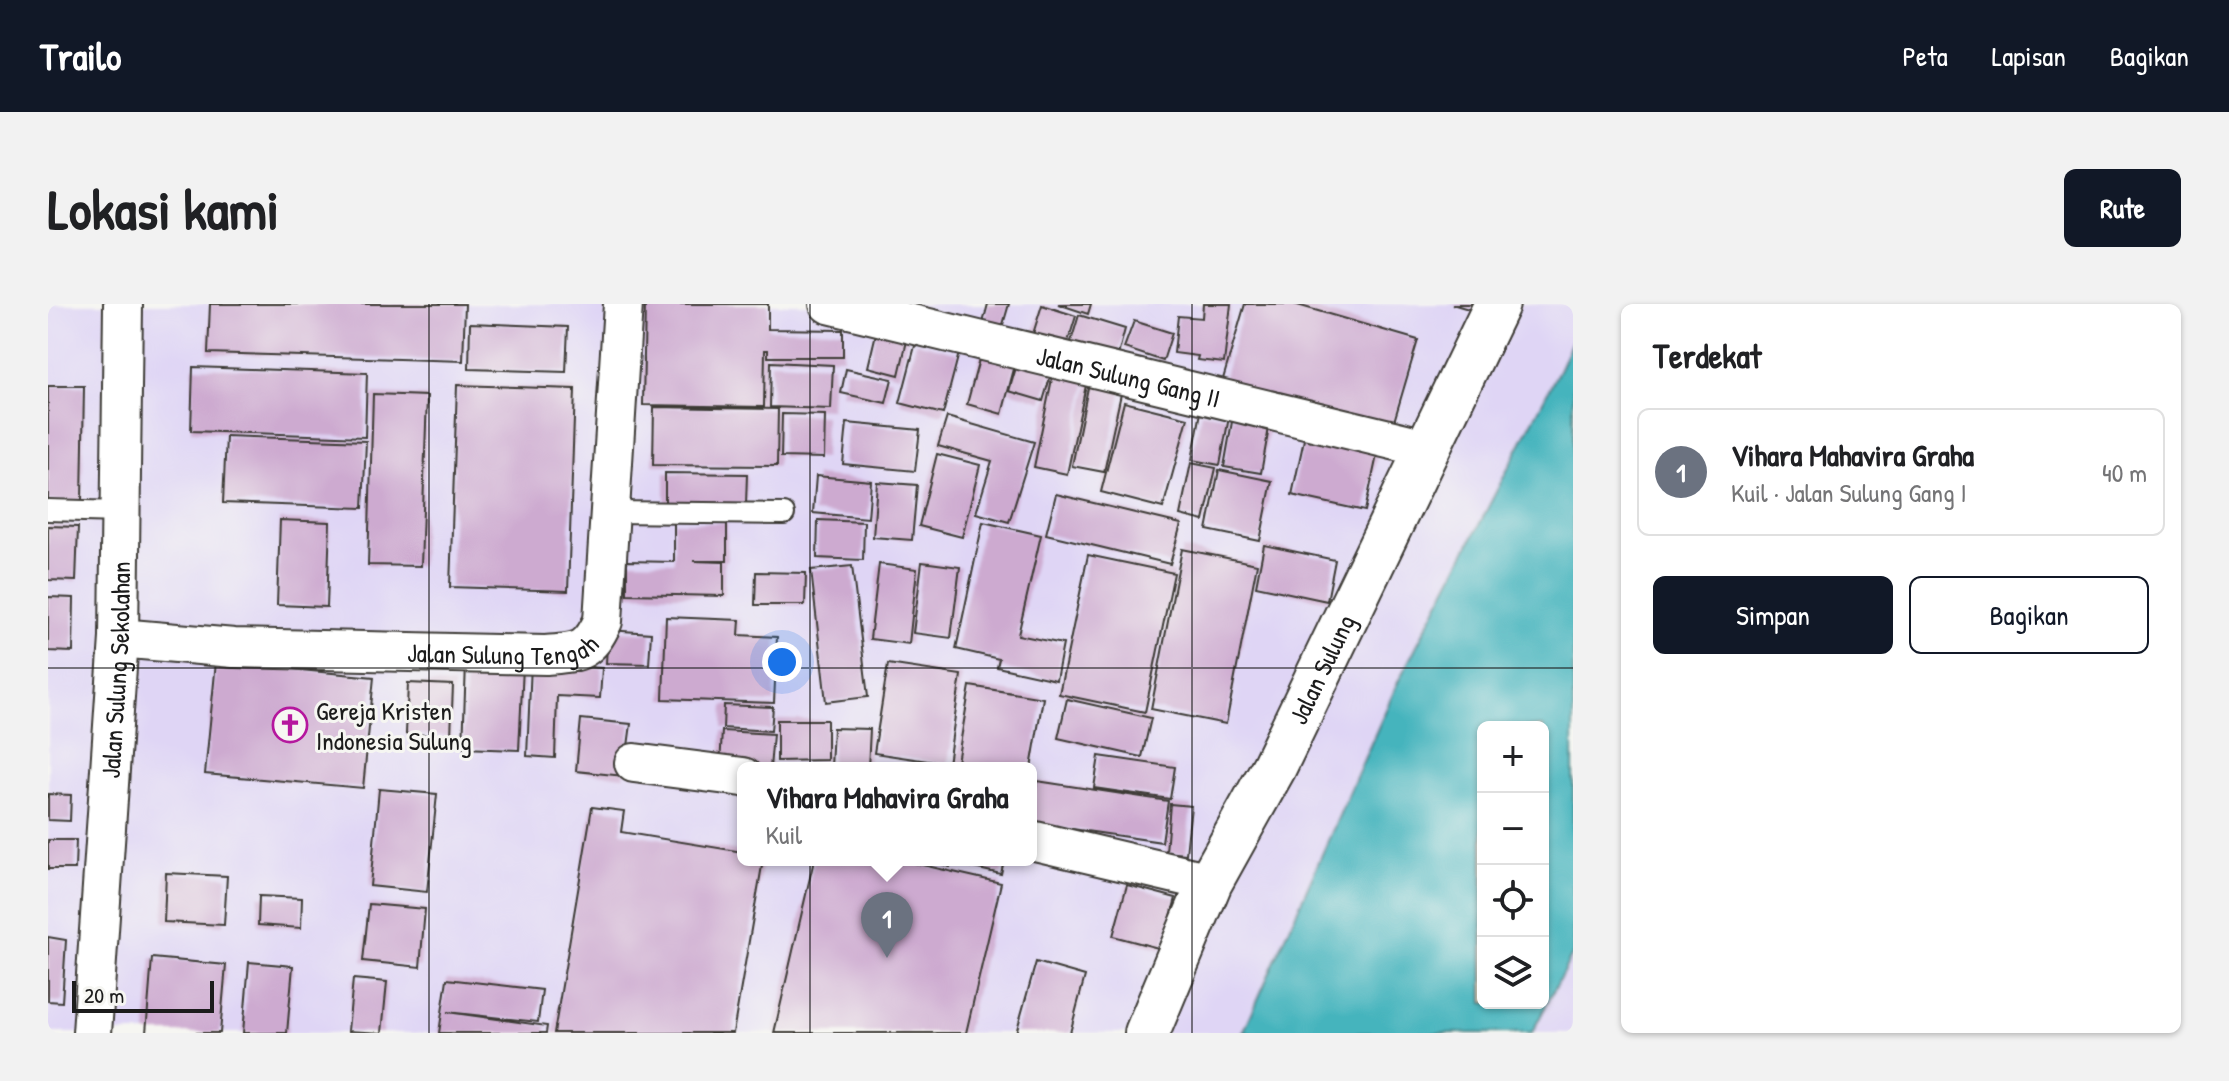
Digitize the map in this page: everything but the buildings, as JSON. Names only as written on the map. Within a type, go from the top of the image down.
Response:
[{"type":"street","name":"Jalan Sulung Sekolahan","points":[[92,1033],[119,638],[123,304]]},
{"type":"street","name":"Jalan Sulung Tengah","points":[[119,638],[234,648],[546,655],[583,649],[595,639],[603,621],[623,304]]},
{"type":"street","name":"Jalan Sulung Gang II","points":[[829,304],[1426,448]]},
{"type":"street","name":"Jalan Sulung","points":[[1147,1033],[1210,882],[1274,767],[1497,304]]},
{"type":"street","points":[[634,763],[737,776]]},
{"type":"street","points":[[1037,841],[1210,882]]},
{"type":"lane","points":[[48,510],[120,512]]},
{"type":"lane","points":[[610,512],[784,514]]},
{"type":"shaded area","points":[[48,304],[1573,304],[1573,1033],[48,1033]]},
{"type":"water","points":[[1573,339],[1573,953],[1549,1000],[1549,721],[1477,721],[1477,1009],[1544,1009],[1532,1033],[1243,1033],[1399,680]]},
{"type":"place","name":"Gereja Kristen Indonesia Sulung","points":[[290,725]]},
{"type":"place","name":"Vihara Mahavira Graha","points":[[887,958]]}]
